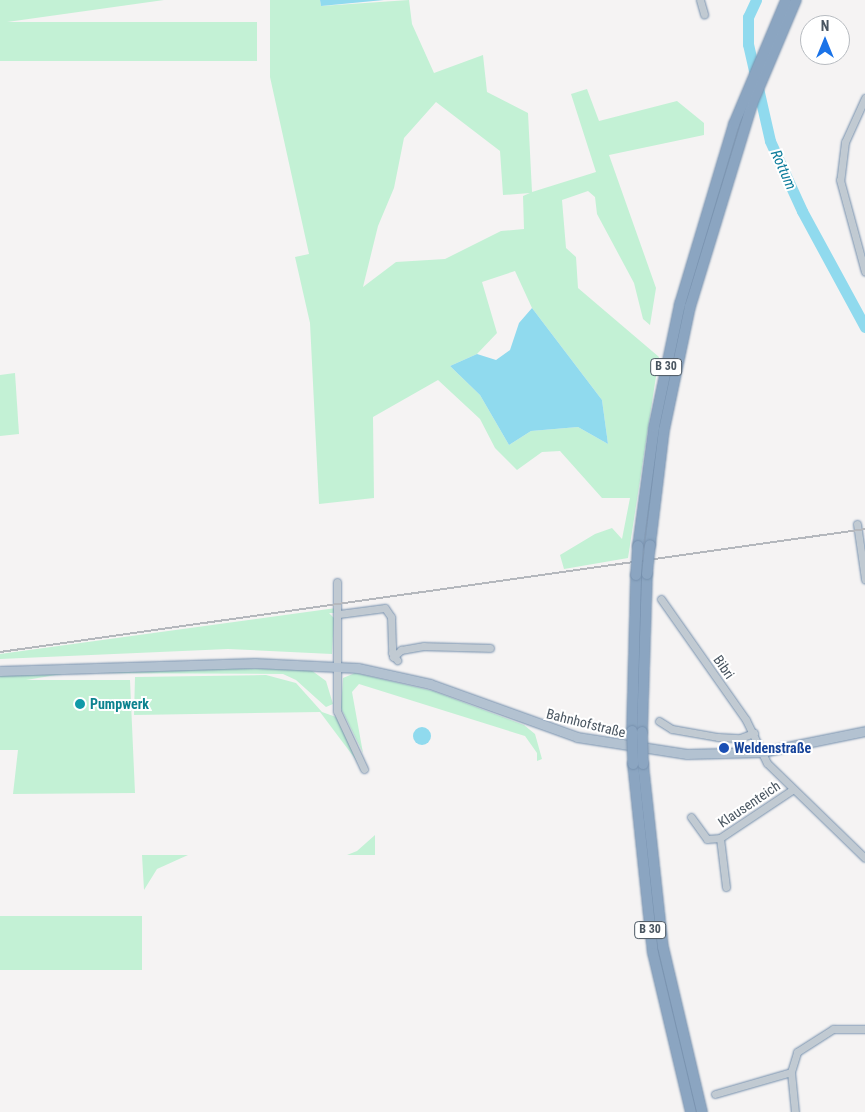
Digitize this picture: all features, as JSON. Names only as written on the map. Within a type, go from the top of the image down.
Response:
[{"type":"highway","name":"B 30","points":[[702,1112],[691,1092],[653,953],[638,764],[636,575],[638,546],[668,359],[746,90],[786,0]]},
{"type":"highway","name":"B 30","points":[[722,176],[796,0]]},
{"type":"highway","name":"B 30","points":[[637,731],[650,545],[679,358],[717,194]]},
{"type":"highway","name":"B 30","points":[[691,1092],[691,1112]]},
{"type":"main road","name":"Bahnhofstraße","points":[[0,671],[133,664],[337,666],[430,684],[596,742],[686,754],[762,752],[865,731]]},
{"type":"street","points":[[700,0],[704,14]]},
{"type":"street","points":[[865,98],[845,142],[840,180],[865,272]]},
{"type":"street","points":[[857,524],[865,579]]},
{"type":"street","points":[[337,582],[339,614],[337,711],[364,768]]},
{"type":"street","name":"Bibri","points":[[661,599],[754,733],[762,752]]},
{"type":"street","points":[[339,614],[385,608],[391,617],[395,658],[401,650],[424,646],[490,648]]},
{"type":"street","points":[[658,721],[672,729],[718,737],[740,738],[754,733]]},
{"type":"street","points":[[762,752],[792,790],[865,858]]},
{"type":"street","name":"Klausenteich","points":[[691,817],[707,839],[720,838],[792,790]]},
{"type":"street","name":"Klausenteich","points":[[720,838],[726,887]]},
{"type":"street","points":[[795,1112],[791,1072],[797,1052],[833,1029],[865,1029]]},
{"type":"street","points":[[715,1094],[791,1072]]},
{"type":"green space","points":[[0,0],[164,0],[0,23]]},
{"type":"green space","points":[[270,0],[320,0],[321,6],[409,0],[412,24],[434,73],[483,55],[487,92],[528,113],[532,192],[596,172],[571,94],[587,89],[599,121],[677,101],[704,123],[704,135],[609,155],[656,288],[650,325],[643,319],[634,283],[597,214],[595,197],[588,191],[562,200],[566,248],[576,257],[578,288],[659,357],[628,558],[564,569],[560,555],[595,534],[612,528],[622,539],[630,498],[602,498],[560,451],[542,452],[517,470],[495,448],[480,419],[438,380],[373,417],[374,498],[319,504],[310,323],[295,257],[309,254],[270,77]],"holes":[[[436,102],[500,151],[503,195],[530,193],[523,196],[524,229],[501,231],[445,259],[396,262],[363,287],[378,226],[394,188],[404,138]],[[515,271],[532,308],[602,400],[608,444],[578,427],[531,431],[509,445],[480,395],[450,366],[477,354],[497,333],[482,282]]]},
{"type":"green space","points":[[0,22],[257,22],[257,61],[0,61]]},
{"type":"green space","points":[[15,373],[19,434],[0,436],[0,375]]},
{"type":"green space","points":[[336,608],[335,613],[329,613],[334,618],[332,654],[228,649],[0,659],[0,654]]},
{"type":"green space","points":[[190,667],[311,670],[326,681],[333,704],[326,707],[296,680],[283,674],[81,673]]},
{"type":"green space","points":[[74,672],[26,680],[130,680],[135,793],[13,794],[18,750],[0,750],[0,675]]},
{"type":"green space","points":[[355,673],[433,691],[524,725],[535,734],[542,759],[537,761],[537,753],[525,736],[359,684],[352,692],[363,753],[341,708],[343,678]]},
{"type":"green space","points":[[266,675],[296,683],[322,712],[336,717],[359,764],[320,712],[134,715],[135,677]]},
{"type":"green space","points":[[375,835],[375,855],[347,855],[357,851]]},
{"type":"green space","points":[[142,855],[188,855],[157,869],[144,890]]},
{"type":"green space","points":[[0,916],[142,916],[142,970],[0,970]]},
{"type":"water","points":[[320,0],[384,0],[321,6]]},
{"type":"water","points":[[532,308],[602,400],[608,444],[578,427],[531,431],[509,445],[480,395],[450,366],[477,354],[496,360],[510,350],[519,323]]},
{"type":"water","points":[[418,727],[426,727],[431,732],[429,743],[418,745],[413,740],[413,732]]},
{"type":"waterway","name":"Rottum","points":[[756,0],[748,17],[748,44],[770,141],[802,211],[865,327]]},
{"type":"railway","points":[[0,652],[865,529]]},
{"type":"place","name":"Pumpwerk","points":[[80,704]]},
{"type":"place","name":"Weldenstraße","points":[[724,748]]}]
